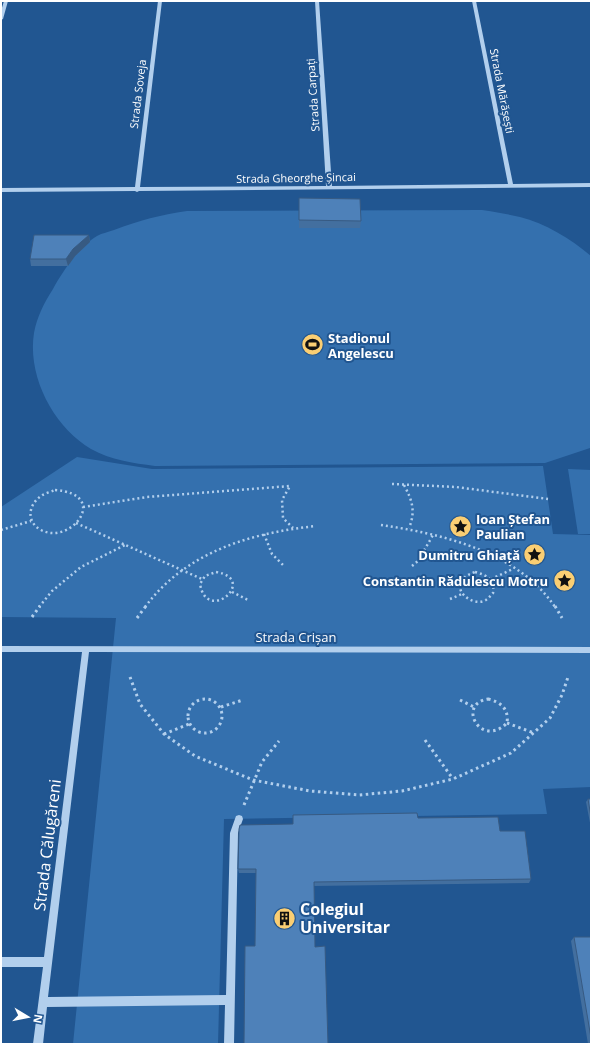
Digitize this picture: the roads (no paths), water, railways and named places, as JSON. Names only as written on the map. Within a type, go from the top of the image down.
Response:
[{"type":"street","points":[[1,18],[6,1]]},
{"type":"street","name":"Strada Soveja","points":[[137,190],[160,1]]},
{"type":"street","name":"Strada Carpați","points":[[317,1],[329,187]]},
{"type":"street","name":"Strada Mărășești","points":[[474,1],[511,186]]},
{"type":"street","name":"Strada Gheorghe Șincai","points":[[1,190],[591,185]]},
{"type":"street","name":"Strada Crișan","points":[[1,649],[591,650]]},
{"type":"street","name":"Strada Călugăreni","points":[[38,1044],[86,649]]},
{"type":"street","points":[[229,1044],[234,833],[240,819]]},
{"type":"street","points":[[1,962],[48,962]]},
{"type":"street","points":[[43,1002],[230,1000]]},
{"type":"place","name":"Stadionul Angelescu","points":[[312,345]]},
{"type":"place","name":"Ioan Ștefan Paulian","points":[[461,526]]},
{"type":"place","name":"Dumitru Ghiață","points":[[535,555]]},
{"type":"place","name":"Constantin Rădulescu Motru","points":[[564,581]]},
{"type":"place","name":"Colegiul Universitar","points":[[285,918]]}]
